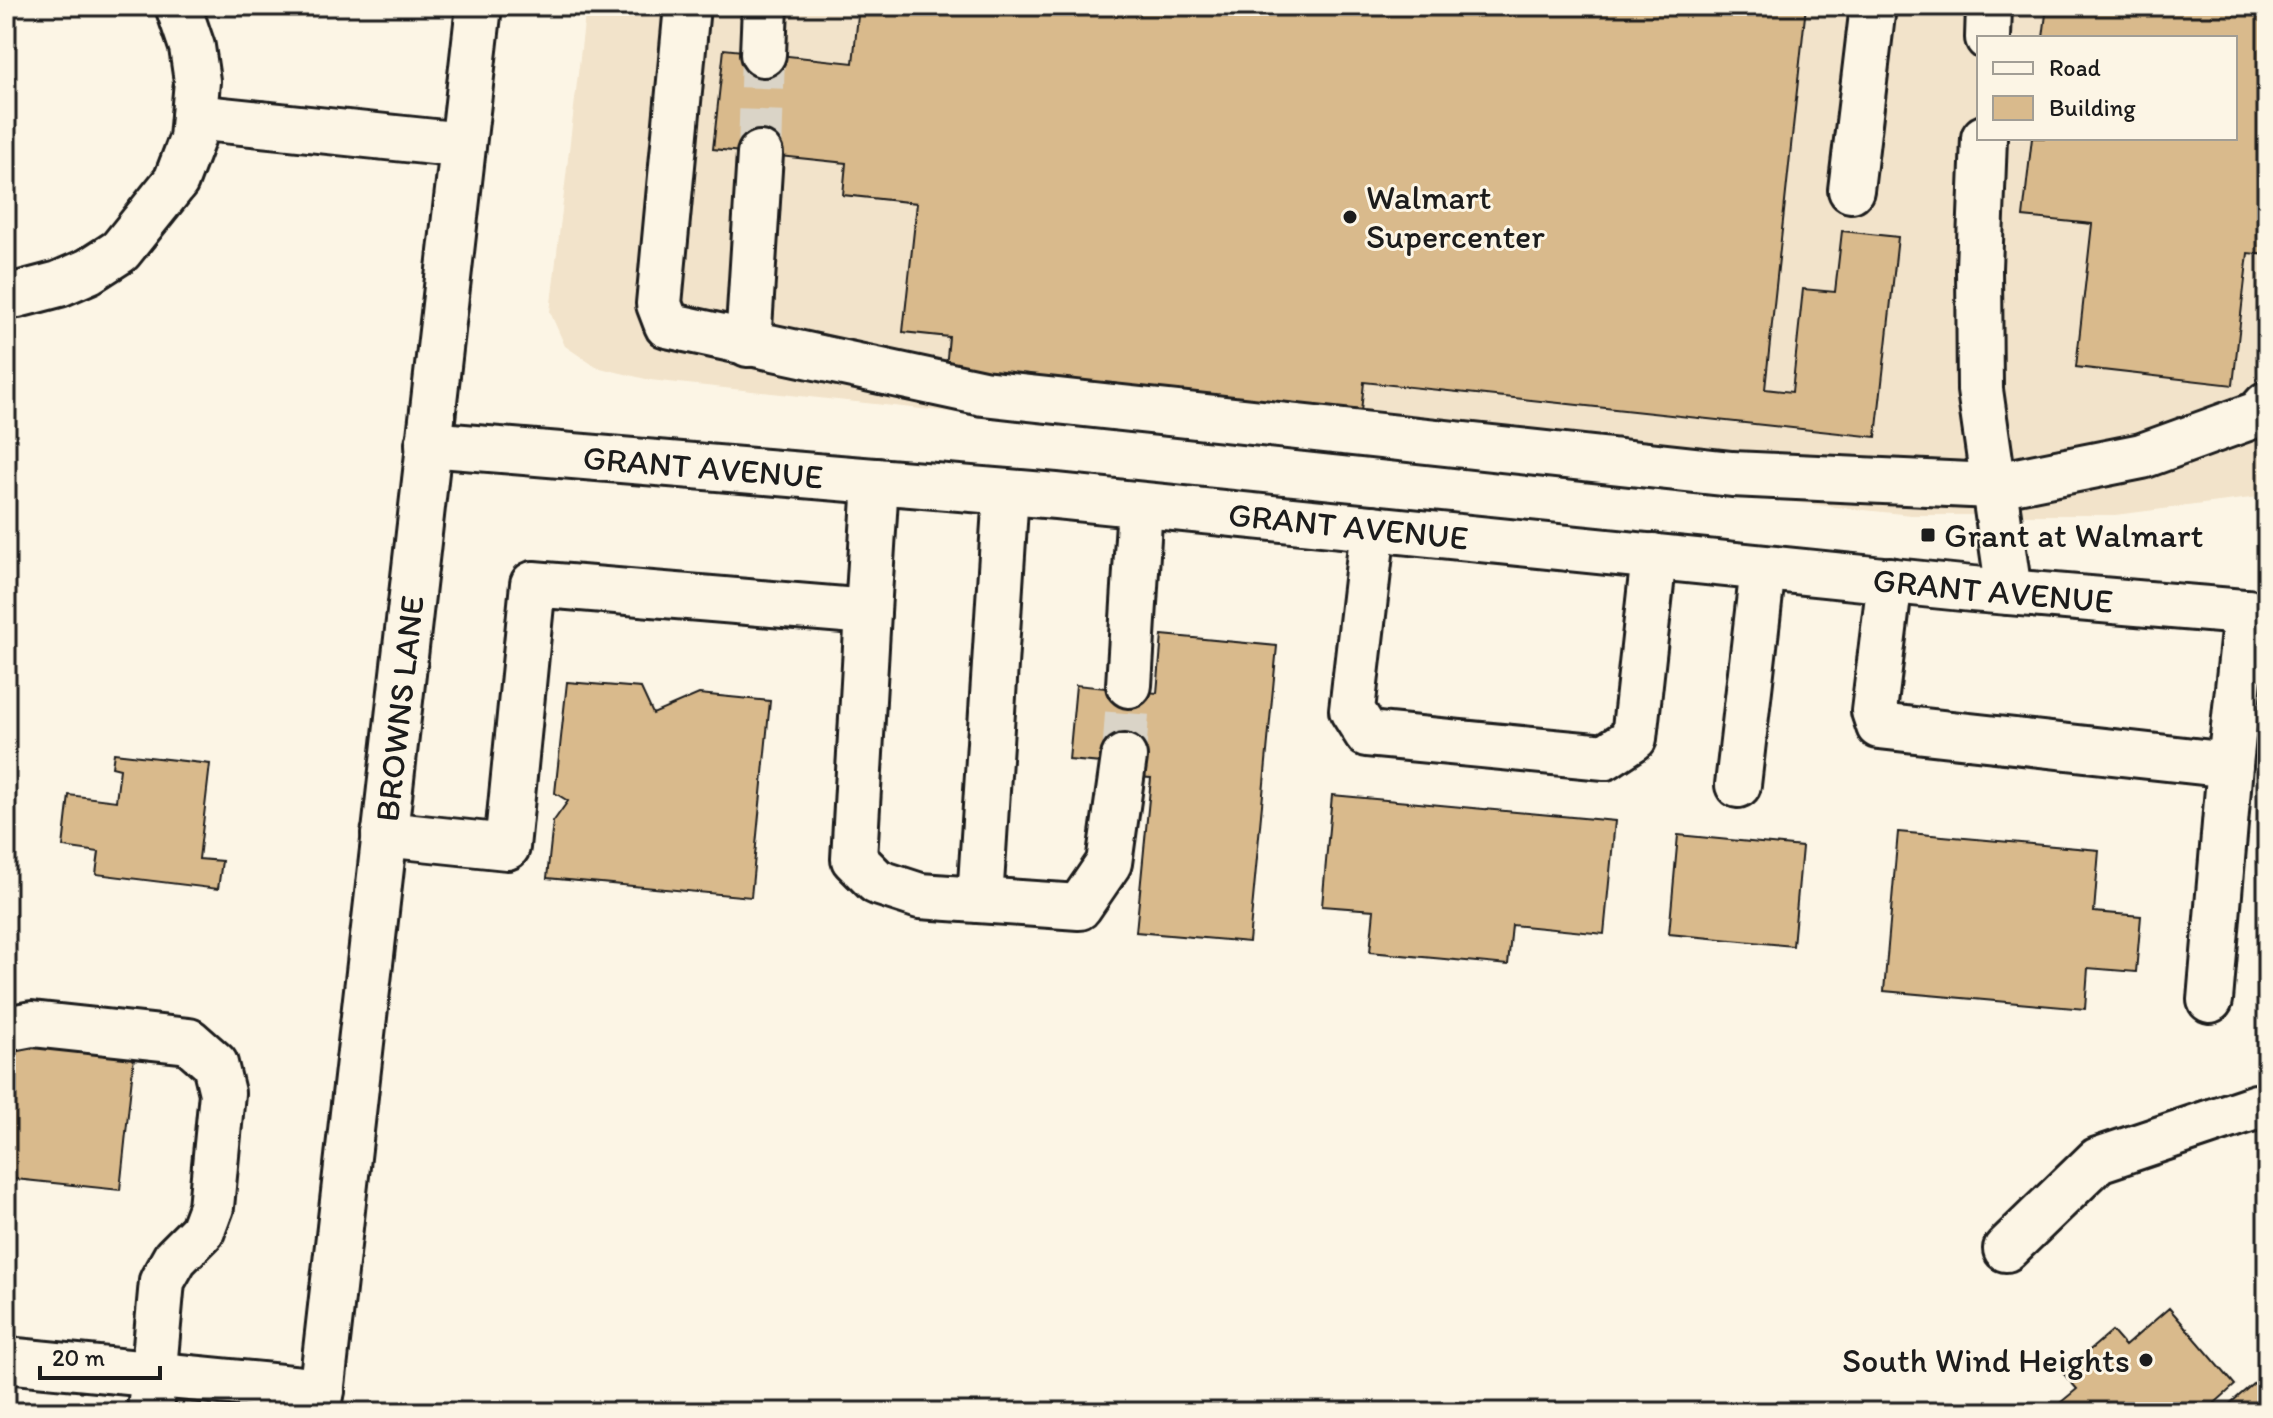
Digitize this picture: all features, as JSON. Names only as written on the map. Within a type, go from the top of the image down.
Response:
[{"type":"street","points":[[6,296],[59,284],[89,271],[120,251],[176,181],[192,139],[197,81],[192,47],[178,6]]},
{"type":"street","name":"BROWNS LANE","points":[[321,1402],[479,6]]},
{"type":"street","points":[[687,6],[659,304],[667,325],[983,393],[1732,474],[1992,486],[2142,456],[2258,414],[2267,404]]},
{"type":"street","points":[[763,54],[765,6]]},
{"type":"street","points":[[1851,190],[1873,6]]},
{"type":"street","points":[[1988,36],[1989,6]]},
{"type":"street","points":[[194,117],[463,145]]},
{"type":"street","points":[[1984,140],[1979,268],[1980,390],[2009,592]]},
{"type":"street","points":[[748,344],[760,154]]},
{"type":"street","name":"GRANT AVENUE","points":[[428,444],[1006,492],[2009,592],[2256,613]]},
{"type":"street","points":[[876,481],[854,859],[877,882],[920,896],[1079,907],[1109,863],[1124,757]]},
{"type":"street","points":[[980,900],[1006,492]]},
{"type":"street","points":[[1129,685],[1140,505]]},
{"type":"street","points":[[1373,528],[1352,710],[1367,734],[1605,757],[1634,738],[1654,556]]},
{"type":"street","points":[[1738,785],[1763,568]]},
{"type":"street","points":[[1890,580],[1874,711],[1879,726],[2230,765]]},
{"type":"street","points":[[384,834],[507,847],[533,584],[868,612]]},
{"type":"street","points":[[2210,1000],[2230,765],[2256,613]]},
{"type":"street","points":[[6,1029],[32,1024],[189,1041],[215,1064],[222,1093],[211,1207],[202,1231],[175,1258],[162,1281],[151,1393]]},
{"type":"street","points":[[2006,1249],[2098,1160],[2256,1107],[2267,1107]]},
{"type":"street","points":[[6,1360],[151,1393],[321,1402]]},
{"type":"shaded area","points":[[586,6],[2267,6],[2267,496],[2115,515],[1911,515],[650,380],[596,367],[565,346],[550,312]]},
{"type":"building","name":"Walmart Supercenter","points":[[859,6],[1806,6],[1765,389],[1792,392],[1803,289],[1835,292],[1842,231],[1898,237],[1876,437],[1364,382],[1361,412],[946,368],[949,337],[903,332],[917,203],[843,195],[846,163],[713,149],[724,49],[853,63]]},
{"type":"building","points":[[2047,6],[2267,6],[2267,255],[2248,253],[2233,385],[2076,367],[2092,224],[2023,217],[2032,140],[2237,140],[2237,36],[2043,36]]},
{"type":"building","points":[[1162,635],[1277,646],[1249,942],[1136,932],[1151,778],[1122,776],[1123,765],[1069,760],[1076,685],[1157,693]]},
{"type":"building","points":[[567,682],[641,688],[653,714],[699,694],[770,701],[751,897],[547,878],[553,822],[568,801],[555,793]]},
{"type":"building","points":[[114,753],[210,764],[199,859],[222,861],[218,889],[96,874],[99,852],[63,847],[69,795],[116,801],[120,769],[112,767]]},
{"type":"building","points":[[1332,795],[1615,821],[1604,934],[1512,925],[1508,965],[1370,952],[1374,910],[1322,906]]},
{"type":"building","points":[[1898,832],[2099,850],[2094,912],[2141,916],[2136,972],[2088,968],[2085,1009],[1884,991]]},
{"type":"building","points":[[1678,835],[1802,847],[1793,946],[1669,934]]},
{"type":"building","points":[[7,1043],[134,1057],[120,1190],[6,1178]]},
{"type":"building","name":"South Wind Heights","points":[[2169,1308],[2235,1385],[2207,1412],[2049,1412],[2077,1389],[2063,1373],[2112,1331],[2125,1346]]},
{"type":"building","name":"South Wind Heights","points":[[2267,1372],[2267,1412],[2220,1412]]},
{"type":"tunnel","points":[[760,154],[763,54]]},
{"type":"tunnel","points":[[1124,757],[1129,685]]},
{"type":"place","name":"Walmart Supercenter","points":[[1350,217]]},
{"type":"place","name":"Grant at Walmart","points":[[1928,535]]},
{"type":"place","name":"South Wind Heights","points":[[2146,1360]]}]
